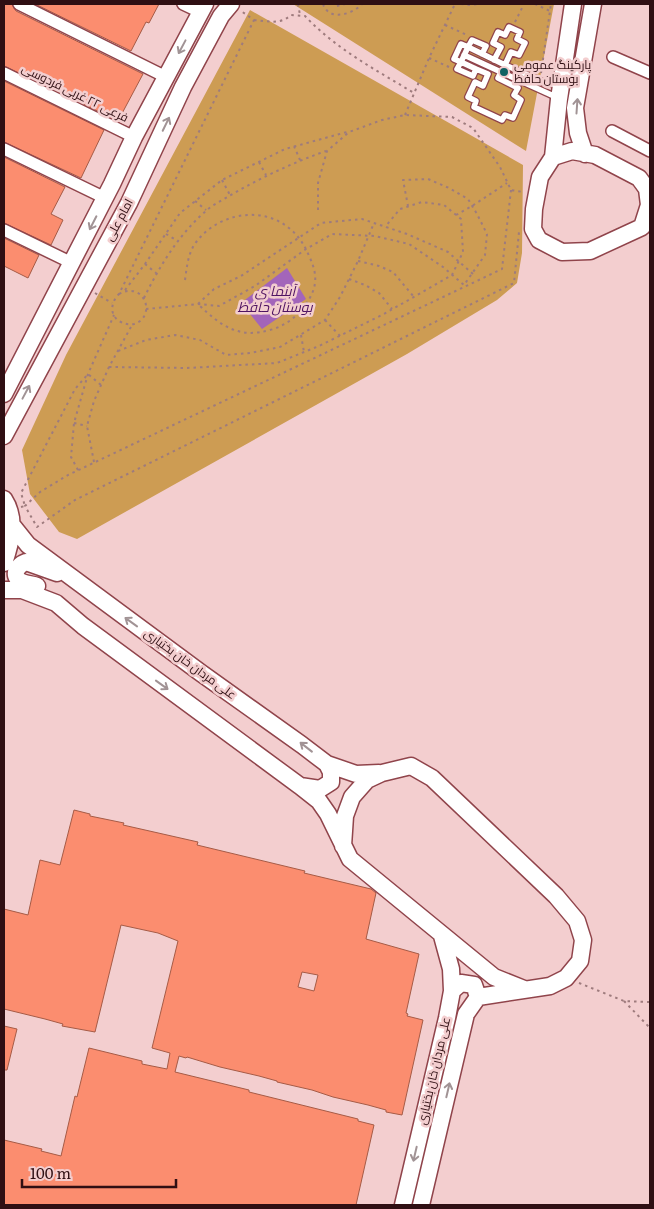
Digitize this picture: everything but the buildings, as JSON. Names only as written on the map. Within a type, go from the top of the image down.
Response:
[{"type":"main road","name":"امام علی","points":[[4,436],[129,203],[188,79],[221,16],[231,4]]},
{"type":"main road","points":[[553,157],[572,152],[595,155],[644,179],[650,205],[646,225],[590,251],[562,252],[539,240],[533,229],[540,177],[553,157],[558,104],[573,4]]},
{"type":"main road","points":[[585,154],[578,133],[576,108],[593,4]]},
{"type":"main road","name":"امام علی","points":[[4,394],[202,8]]},
{"type":"main road","points":[[131,144],[129,162],[137,166],[150,158]]},
{"type":"main road","points":[[109,191],[124,184],[129,190],[129,203]]},
{"type":"main road","points":[[4,499],[12,525],[11,545],[4,563]]},
{"type":"main road","name":"علی مردان خان بختیاری","points":[[12,525],[28,545],[327,764],[356,774],[382,773]]},
{"type":"main road","points":[[66,612],[65,606],[54,594],[39,586],[20,581],[16,576],[16,570],[26,562],[83,586]]},
{"type":"main road","points":[[4,590],[22,590],[56,603],[83,626],[300,786],[319,801],[328,814],[350,859],[494,977],[524,990]]},
{"type":"main road","points":[[300,786],[320,790],[331,782],[331,772],[327,764]]},
{"type":"main road","points":[[343,846],[345,816],[352,797],[367,780],[382,773],[411,766],[432,778],[556,896],[577,921],[584,940],[580,961],[566,978],[550,986],[478,997],[474,986],[470,984],[461,983],[452,991]]},
{"type":"main road","name":"علی مردان خان بختیاری","points":[[403,1205],[452,991],[451,969],[442,936]]},
{"type":"main road","name":"علی مردان خان بختیاری","points":[[420,1205],[466,1014],[478,997]]},
{"type":"street","points":[[19,4],[166,77]]},
{"type":"street","points":[[183,4],[202,8]]},
{"type":"street","points":[[613,57],[650,73]]},
{"type":"street","name":"فرعی ۲۲ غربی فردوسی","points":[[4,73],[131,144]]},
{"type":"street","points":[[612,131],[650,151]]},
{"type":"street","points":[[4,149],[109,191]]},
{"type":"street","points":[[4,230],[72,263]]},
{"type":"lane","points":[[494,60],[501,47],[493,44],[498,32],[505,35],[509,27],[520,32],[517,39],[525,43],[519,55],[511,52],[505,64]]},
{"type":"lane","points":[[558,104],[556,97],[552,94],[500,75],[488,74],[476,69],[473,76],[457,69],[472,40],[486,46],[482,54],[548,84],[554,84],[562,76]]},
{"type":"lane","points":[[460,62],[454,59],[461,44],[468,47]]},
{"type":"lane","points":[[464,55],[500,75],[518,88],[514,95],[521,100],[513,118],[504,115],[502,120],[474,108],[476,101],[468,97],[475,82],[483,86],[488,74]]},
{"type":"path","points":[[231,4],[254,20],[274,22],[285,20],[291,15],[305,16],[313,25],[353,57],[414,93]]},
{"type":"path","points":[[298,4],[300,16]]},
{"type":"path","points":[[323,4],[328,11],[335,14],[351,12],[362,4]]},
{"type":"path","points":[[337,6],[346,4]]},
{"type":"path","points":[[405,114],[428,58],[455,4]]},
{"type":"path","points":[[461,4],[479,4]]},
{"type":"path","points":[[513,27],[524,4]]},
{"type":"path","points":[[535,4],[550,11]]},
{"type":"path","points":[[540,77],[551,4]]},
{"type":"path","points":[[78,470],[71,457],[74,423],[88,374],[114,315],[112,303],[254,20]]},
{"type":"path","points":[[26,506],[40,492],[94,462],[502,269],[511,190],[500,167],[473,128],[452,117],[405,114],[382,120],[350,132],[294,146],[222,180],[180,213],[145,264],[124,291],[118,294]]},
{"type":"path","points":[[94,462],[88,426],[94,401],[109,367],[133,324],[142,319],[146,309],[144,298],[156,273],[178,241],[206,210],[266,176],[300,160],[326,151],[350,132]]},
{"type":"path","points":[[294,146],[300,160]]},
{"type":"path","points":[[318,210],[318,183],[326,151]]},
{"type":"path","points":[[259,162],[266,176]]},
{"type":"path","points":[[146,309],[198,304],[219,306],[255,286],[306,249],[332,234],[369,235],[409,244],[464,285],[485,255],[487,234],[468,199],[428,179],[403,180],[408,206]]},
{"type":"path","points":[[222,180],[230,195]]},
{"type":"path","points":[[456,215],[508,182]]},
{"type":"path","points":[[511,190],[537,195]]},
{"type":"path","points":[[195,201],[206,210]]},
{"type":"path","points":[[109,367],[187,368],[277,363],[340,336],[452,275],[463,252],[463,232],[461,219],[444,205],[422,202],[408,206],[400,209],[385,227]]},
{"type":"path","points":[[185,280],[188,260],[197,241],[211,227],[229,217],[249,214],[270,217],[288,227],[306,249],[312,263],[316,283],[311,296],[299,314],[280,327],[259,333],[237,331],[217,322],[198,304]]},
{"type":"path","points":[[198,304],[214,290],[241,276],[321,224],[362,219],[407,234],[448,252],[473,274]]},
{"type":"path","points":[[118,351],[146,340],[175,335],[200,340],[226,355],[250,353],[280,347],[325,320],[349,279],[374,223]]},
{"type":"path","points":[[88,374],[75,389],[21,493],[37,527],[75,500],[514,283],[520,229]]},
{"type":"path","points":[[166,234],[178,241]]},
{"type":"path","points":[[358,261],[394,272],[414,297]]},
{"type":"path","points":[[145,264],[156,273]]},
{"type":"path","points":[[349,279],[379,293],[392,309]]},
{"type":"path","points":[[84,286],[112,303]]},
{"type":"path","points":[[124,291],[135,291],[144,298]]},
{"type":"path","points":[[114,315],[122,323],[133,324]]},
{"type":"path","points":[[325,320],[340,336]]},
{"type":"path","points":[[301,335],[304,352]]},
{"type":"path","points":[[88,374],[101,385]]},
{"type":"path","points":[[74,423],[88,426]]},
{"type":"path","points":[[566,978],[624,1001],[650,1002]]},
{"type":"path","points":[[624,1001],[650,1028]]},
{"type":"shaded area","points":[[293,4],[554,4],[526,151]]},
{"type":"shaded area","points":[[250,10],[523,165],[522,253],[517,283],[497,300],[407,354],[77,539],[59,532],[30,494],[22,450],[66,355]]},
{"type":"water","name":"آبنما ی بوستان حافظ","points":[[287,268],[306,299],[262,329],[241,303]]},
{"type":"place","name":"پارکینگ عمومی بوستان حافظ","points":[[504,72]]}]
